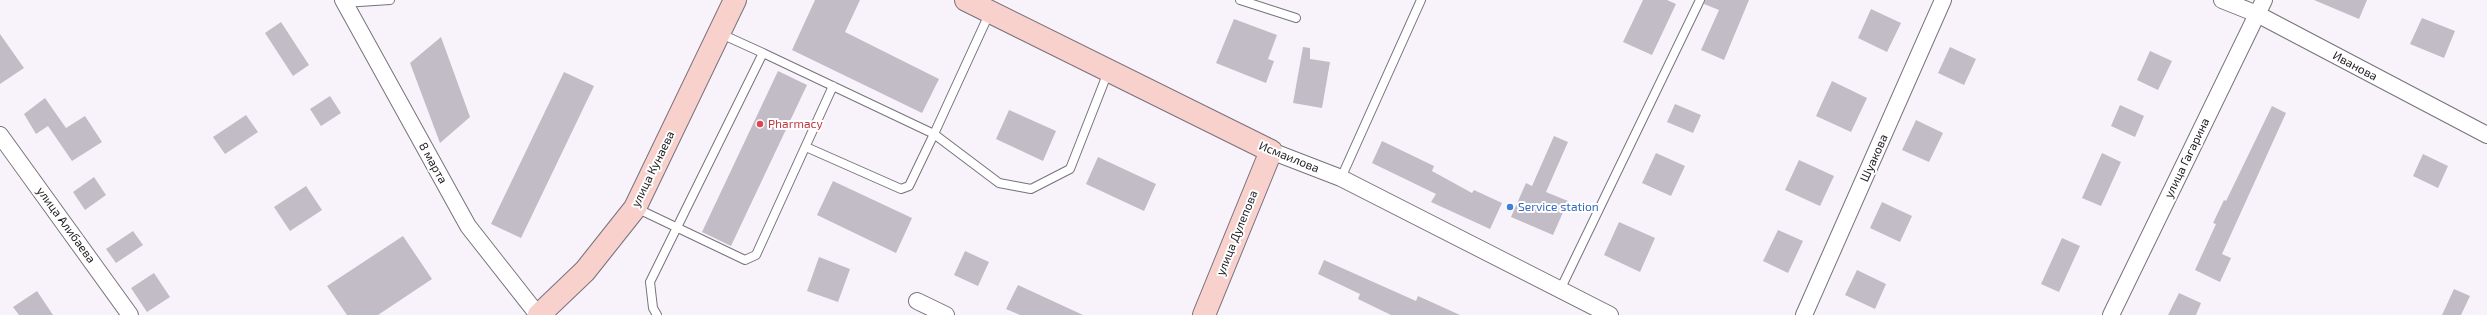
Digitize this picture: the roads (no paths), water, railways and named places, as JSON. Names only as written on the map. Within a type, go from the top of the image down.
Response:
[{"type":"street","name":"улица Кунаева","points":[[538,315],[586,271],[635,208],[735,0]]},
{"type":"street","name":"Исмаилова","points":[[966,0],[1271,151],[1341,178],[1610,315]]},
{"type":"street","name":"Шуакова","points":[[1804,315],[1943,0]]},
{"type":"street","name":"Иванова","points":[[2222,0],[2260,7],[2487,135]]},
{"type":"street","name":"8 марта","points":[[344,1],[468,226],[538,315]]},
{"type":"street","name":"улица Гагарина","points":[[2111,315],[2260,7]]},
{"type":"street","name":"улица Алибаева","points":[[0,135],[130,315]]},
{"type":"street","name":"улица Дулепова","points":[[1204,315],[1271,151]]},
{"type":"street","points":[[917,301],[946,315]]},
{"type":"lane","points":[[344,1],[390,0]]},
{"type":"lane","points":[[1240,0],[1296,18]]},
{"type":"lane","points":[[1341,178],[1421,0]]},
{"type":"lane","points":[[1560,290],[1700,0]]},
{"type":"lane","points":[[806,147],[901,189],[909,186],[990,11]]},
{"type":"lane","points":[[719,33],[934,134],[999,183],[1031,189],[1070,168],[1109,70]]},
{"type":"lane","points":[[658,315],[653,308],[650,282],[763,53]]},
{"type":"lane","points":[[635,208],[745,260],[756,255],[833,86]]},
{"type":"place","name":"Pharmacy","points":[[760,124]]},
{"type":"place","name":"Service station","points":[[1510,207]]}]
